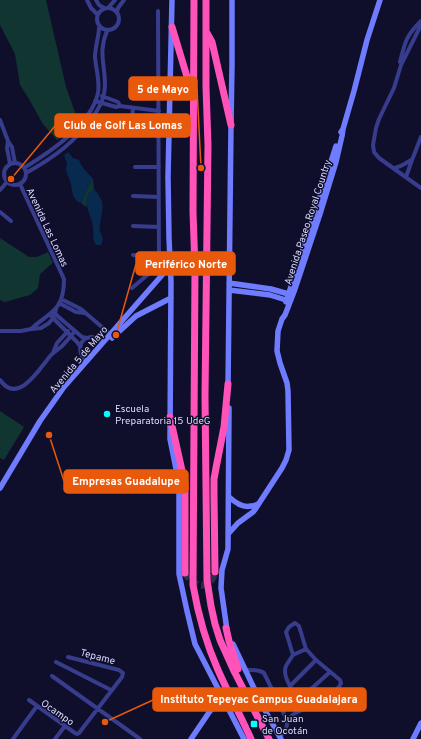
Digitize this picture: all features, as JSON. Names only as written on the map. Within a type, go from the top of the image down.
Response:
[{"type":"highway","points":[[194,0],[194,585],[196,602],[218,670],[251,739]]},
{"type":"highway","points":[[206,0],[208,145],[205,396],[207,571],[211,606],[215,624],[227,657],[269,739]]},
{"type":"highway","points":[[172,27],[193,99]]},
{"type":"highway","points":[[206,32],[212,42],[231,125]]},
{"type":"highway","points":[[215,572],[214,479],[224,427],[228,384]]},
{"type":"highway","points":[[170,417],[185,484],[185,573]]},
{"type":"highway","points":[[226,628],[246,692]]},
{"type":"main road","points":[[172,0],[168,177],[170,266],[172,282],[170,439],[179,484],[179,574],[195,644],[244,739]]},
{"type":"main road","points":[[232,0],[228,384],[229,533],[228,549],[222,570],[221,588],[226,628],[262,705],[281,738]]},
{"type":"main road","name":"Avenida Paseo Royal Country","points":[[229,533],[238,522],[253,512],[282,468],[289,450],[288,391],[277,351],[278,331],[285,315],[288,301],[342,136],[367,40],[380,0]]},
{"type":"main road","name":"Avenida 5 de Mayo","points":[[0,488],[40,421],[64,387],[170,266]]},
{"type":"main road","points":[[229,283],[271,289],[291,295]]},
{"type":"main road","points":[[270,296],[271,289]]},
{"type":"main road","points":[[229,290],[270,296],[288,301]]},
{"type":"main road","name":"Avenida 5 de Mayo","points":[[35,430],[39,427],[68,387],[115,334],[136,316],[171,298]]},
{"type":"main road","points":[[229,496],[235,502],[244,506],[250,507],[258,504]]},
{"type":"main road","points":[[191,739],[210,711],[218,703],[220,694]]},
{"type":"main road","points":[[210,711],[219,706],[228,708]]},
{"type":"main road","points":[[414,739],[421,723]]},
{"type":"street","points":[[87,0],[91,8],[98,14]]},
{"type":"street","points":[[96,0],[99,5],[113,9],[117,12],[119,17],[119,22],[112,30],[107,31],[99,27]]},
{"type":"street","points":[[24,168],[41,158],[69,136],[86,116],[95,101],[99,86],[95,56],[99,27],[96,21],[100,11],[115,0]]},
{"type":"street","points":[[117,12],[124,0]]},
{"type":"street","points":[[132,288],[158,266],[159,257],[158,11]]},
{"type":"street","points":[[398,75],[406,41],[414,28],[421,21]]},
{"type":"street","points":[[421,25],[401,65],[394,88],[379,119],[373,145],[374,152],[379,158],[421,188]]},
{"type":"street","points":[[26,174],[43,164],[74,140],[88,124],[101,103],[104,97],[105,86],[102,46],[107,31]]},
{"type":"street","points":[[97,95],[118,102],[120,106]]},
{"type":"street","points":[[95,101],[116,107],[120,106],[159,111]]},
{"type":"street","points":[[132,133],[134,108]]},
{"type":"street","points":[[0,120],[8,141],[12,147],[15,163]]},
{"type":"street","points":[[406,177],[421,137]]},
{"type":"street","points":[[8,141],[7,148],[10,164]]},
{"type":"street","points":[[394,168],[405,165],[412,160]]},
{"type":"street","points":[[0,190],[4,180],[2,173],[5,168],[10,164],[15,163],[22,165],[26,174],[24,180],[20,184],[12,185],[4,180]]},
{"type":"street","points":[[135,167],[159,168]]},
{"type":"street","name":"Avenida Las Lomas","points":[[20,184],[64,279],[64,290],[53,313]]},
{"type":"street","points":[[133,196],[159,197]]},
{"type":"street","points":[[0,212],[11,221]]},
{"type":"street","points":[[133,226],[159,227]]},
{"type":"street","points":[[132,256],[159,257]]},
{"type":"street","points":[[60,301],[73,304],[110,334]]},
{"type":"street","points":[[53,313],[82,337],[94,337],[104,341]]},
{"type":"street","points":[[0,331],[21,331],[41,328],[49,323],[53,313]]},
{"type":"street","points":[[53,313],[80,346]]},
{"type":"street","points":[[53,353],[57,343],[71,327]]},
{"type":"street","points":[[0,380],[5,386],[10,388],[21,388],[31,380],[53,353],[62,346],[75,331]]},
{"type":"street","points":[[86,361],[80,353],[80,346],[87,338]]},
{"type":"street","points":[[294,655],[286,632],[289,627],[295,623],[299,626],[306,649],[316,660],[340,680],[339,686],[316,709],[309,709],[302,697]]},
{"type":"street","points":[[295,696],[285,677],[285,667],[294,655],[306,649]]},
{"type":"street","name":"Tepame","points":[[68,657],[119,670],[123,673],[122,677],[111,690]]},
{"type":"street","points":[[290,686],[316,660]]},
{"type":"street","points":[[56,662],[111,690],[98,708]]},
{"type":"street","points":[[245,670],[256,670],[264,673],[287,720],[288,725],[281,738]]},
{"type":"street","points":[[279,704],[295,696],[302,697],[330,672]]},
{"type":"street","points":[[52,676],[140,739]]},
{"type":"street","name":"Ocampo","points":[[29,700],[77,734],[98,708]]},
{"type":"street","points":[[13,739],[37,706]]},
{"type":"street","points":[[287,720],[307,706]]},
{"type":"street","points":[[55,739],[65,726]]},
{"type":"green space","points":[[0,0],[46,0],[66,87],[76,115],[75,123],[62,137],[57,140],[43,124],[20,85],[15,54],[0,25]]},
{"type":"green space","points":[[93,179],[94,189],[88,195],[86,207],[81,203]]},
{"type":"green space","points":[[0,238],[29,257],[37,257],[48,252],[53,263],[40,274],[38,288],[30,295],[5,302],[0,300]]},
{"type":"green space","points":[[0,411],[24,427],[4,460],[0,458]]},
{"type":"water","points":[[68,152],[73,158],[79,160],[83,168],[93,179],[81,203],[78,202],[73,196],[66,170],[67,163],[64,155]]},
{"type":"water","points":[[94,189],[101,199],[102,206],[100,231],[103,240],[101,245],[96,245],[94,240],[92,222],[86,202],[89,193]]},
{"type":"tunnel","points":[[185,573],[193,582],[206,585],[213,578],[215,572]]},
{"type":"place","name":"5 de Mayo","points":[[201,168]]},
{"type":"place","name":"Club de Golf Las Lomas","points":[[11,179]]},
{"type":"place","name":"Periférico Norte","points":[[116,335]]},
{"type":"place","name":"Escuela Preparatoria 15 UdeG","points":[[107,414]]},
{"type":"place","name":"Empresas Guadalupe","points":[[49,435]]},
{"type":"place","name":"Instituto Tepeyac Campus Guadalajara","points":[[105,722]]},
{"type":"place","name":"San Juan de Ocotán","points":[[254,724]]}]
